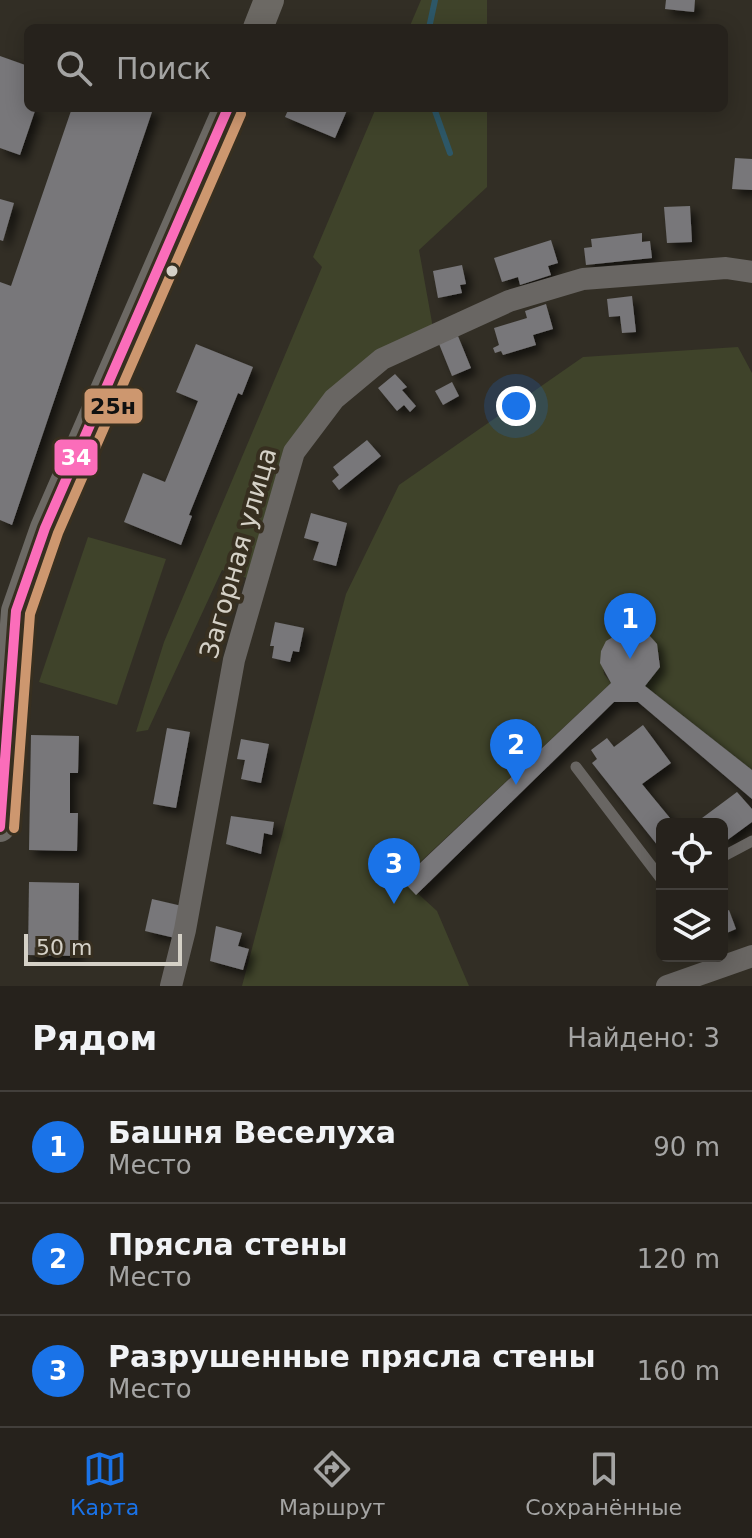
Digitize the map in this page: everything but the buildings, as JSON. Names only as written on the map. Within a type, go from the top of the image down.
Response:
[{"type":"main road","points":[[0,827],[5,706],[16,611],[45,528],[226,112]]},
{"type":"street","name":"Загорная улица","points":[[171,986],[185,930],[234,660],[294,452],[334,399],[382,359],[509,301],[583,279],[726,268],[752,272]]},
{"type":"street","points":[[667,986],[752,956]]},
{"type":"lane","points":[[576,767],[656,872]]},
{"type":"lane","points":[[728,854],[752,841]]},
{"type":"green space","points":[[421,0],[487,0],[487,24],[411,24]]},
{"type":"green space","points":[[374,112],[487,112],[487,187],[419,250],[433,328],[289,449],[247,578],[222,570],[148,730],[136,732],[164,642],[322,267],[313,257]]},
{"type":"green space","points":[[738,347],[752,373],[752,770],[645,686],[660,667],[654,643],[638,631],[618,633],[608,640],[601,651],[604,674],[611,683],[402,879],[437,911],[469,986],[242,986],[346,594],[399,485],[583,357]]},
{"type":"green space","points":[[88,537],[166,559],[117,705],[39,682]]},
{"type":"waterway","points":[[430,24],[435,0]]},
{"type":"waterway","points":[[435,112],[450,153]]},
{"type":"transit line","name":"34","points":[[0,827],[16,611],[45,528],[226,112]]},
{"type":"transit line","name":"25н","points":[[14,828],[30,614],[58,533],[241,114]]},
{"type":"place","name":"Башня Веселуха","points":[[630,659]]},
{"type":"place","name":"Прясла стены","points":[[516,785]]},
{"type":"place","name":"Разрушенные прясла стены","points":[[394,904]]}]
